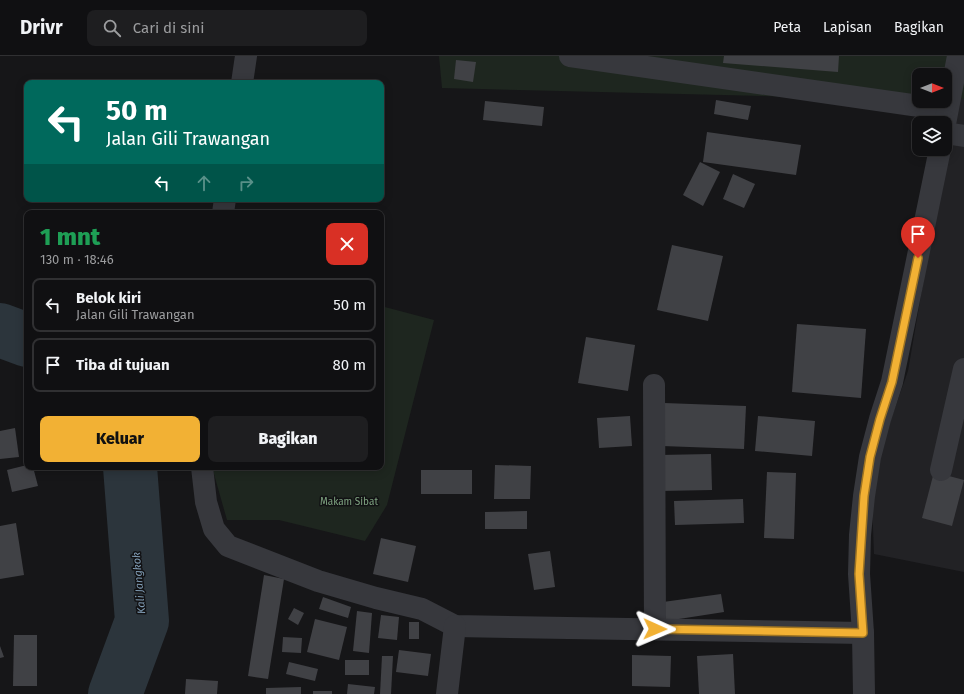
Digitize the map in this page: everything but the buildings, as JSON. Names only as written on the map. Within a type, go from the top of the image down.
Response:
[{"type":"street","points":[[242,80],[246,56]]},
{"type":"street","points":[[570,56],[940,116]]},
{"type":"street","points":[[946,116],[958,56]]},
{"type":"street","points":[[952,134],[964,136]]},
{"type":"street","points":[[864,694],[863,633],[859,574],[864,496],[870,457],[892,382],[939,156]]},
{"type":"street","points":[[941,470],[964,369]]},
{"type":"street","points":[[654,385],[655,629]]},
{"type":"street","points":[[202,470],[206,502],[214,528],[228,546],[318,581],[376,598],[422,609],[455,626],[863,633]]},
{"type":"street","points":[[447,694],[455,626]]},
{"type":"shaded area","points":[[957,85],[964,86],[964,572],[874,554],[871,476],[908,371],[945,156],[952,156],[952,116]]},
{"type":"green space","points":[[439,56],[964,56],[964,99],[959,98],[952,86],[952,68],[912,68],[912,100],[442,88]]},
{"type":"green space","name":"Makam Sibat","points":[[384,307],[434,320],[387,505],[365,541],[279,520],[227,520],[213,470],[384,470]]},
{"type":"waterway","name":"Kali Jangkok","points":[[0,330],[24,339]]},
{"type":"waterway","name":"Kali Jangkok","points":[[115,694],[142,621],[130,470]]},
{"type":"route","points":[[655,629],[863,633],[859,574],[860,535],[864,496],[870,457],[892,382],[918,258]]}]
